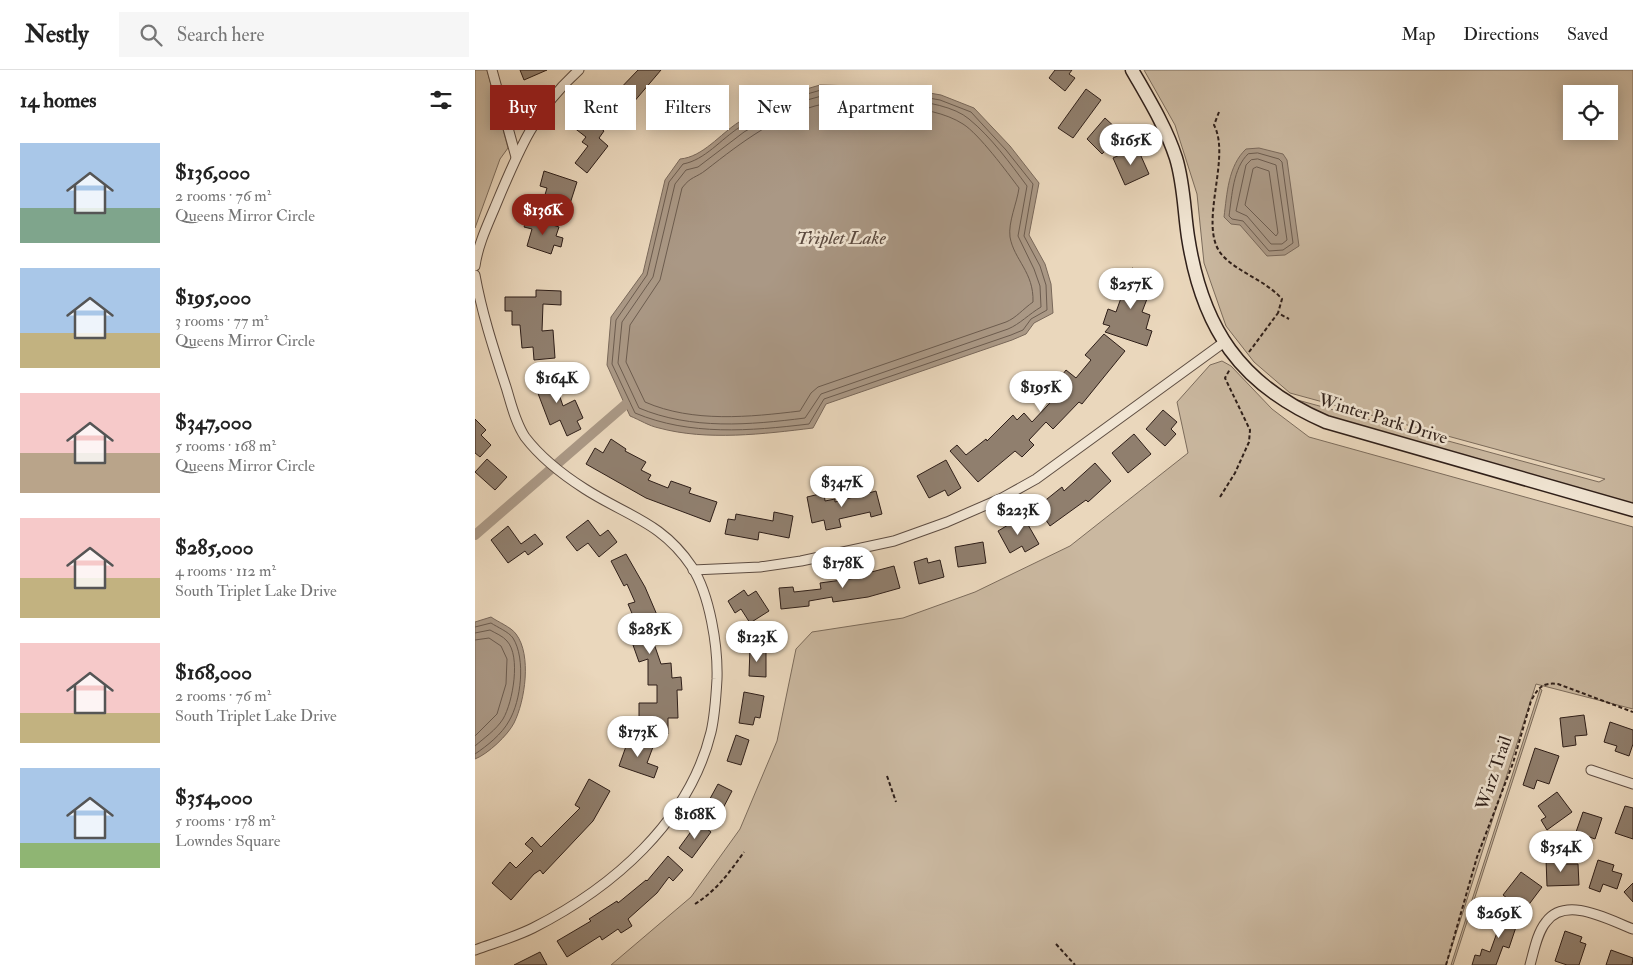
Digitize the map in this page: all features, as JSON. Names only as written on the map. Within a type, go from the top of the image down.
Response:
[{"type":"street","points":[[493,70],[516,157]]},
{"type":"street","points":[[475,266],[483,238],[516,157],[533,124],[553,95],[579,70]]},
{"type":"street","name":"Winter Park Drive","points":[[1132,70],[1152,105],[1176,158],[1183,186],[1193,270],[1204,303],[1223,343],[1239,362],[1281,399],[1303,412],[1326,422],[1633,510]]},
{"type":"street","points":[[475,275],[484,320],[515,417],[524,435],[561,472],[586,490],[637,516],[661,532],[678,549],[693,570],[714,630],[717,661],[711,732],[699,766],[687,789],[653,840],[609,882],[532,928],[475,950]]},
{"type":"street","points":[[693,570],[801,562],[894,541],[947,522],[1036,479],[1223,343]]},
{"type":"street","points":[[1591,770],[1633,784]]},
{"type":"street","points":[[1530,965],[1546,922],[1554,914],[1579,910],[1633,928]]},
{"type":"path","points":[[1219,112],[1214,125],[1219,134],[1221,146],[1214,204],[1215,243],[1223,256],[1274,290],[1282,299],[1278,313],[1249,352]]},
{"type":"path","points":[[1278,313],[1289,319]]},
{"type":"path","points":[[1220,497],[1235,473],[1249,442],[1250,430],[1225,378],[1230,369]]},
{"type":"path","name":"Wirz Trail","points":[[1446,965],[1477,857],[1505,788],[1531,702],[1538,688],[1547,683],[1558,684],[1633,712]]},
{"type":"path","points":[[887,776],[896,802]]},
{"type":"path","points":[[695,904],[711,894],[727,878],[744,852]]},
{"type":"path","points":[[1056,944],[1075,965]]},
{"type":"shaded area","points":[[475,70],[487,70],[491,85],[490,130],[503,130],[508,148],[500,159],[475,228]]},
{"type":"shaded area","points":[[1144,70],[1633,70],[1633,505],[1328,417],[1290,398],[1599,482],[1605,479],[1290,393],[1254,362],[1226,326],[1204,263],[1197,194],[1175,125]]},
{"type":"shaded area","points":[[1222,361],[1231,366],[1272,409],[1309,437],[1633,527],[1633,709],[1536,684],[1446,965],[611,965],[691,897],[740,829],[777,741],[796,649],[812,632],[903,618],[975,592],[1070,546],[1188,453],[1177,402],[1210,365]]},
{"type":"shaded area","points":[[1540,689],[1542,690],[1453,965],[1451,965]]},
{"type":"water","name":"Triplet Lake","points":[[819,85],[819,130],[932,130],[932,93],[974,108],[1010,146],[1039,183],[1029,235],[1045,264],[1051,284],[1053,313],[1034,323],[1026,334],[1012,340],[826,404],[813,428],[736,435],[696,434],[655,427],[630,416],[607,365],[611,317],[643,273],[665,180],[680,159],[704,150],[739,122],[739,130],[809,130],[809,88]]},
{"type":"water","points":[[1259,148],[1283,154],[1287,160],[1299,246],[1285,255],[1267,256],[1240,225],[1231,224],[1224,217],[1229,181],[1235,164],[1246,149]]},
{"type":"water","points":[[491,617],[514,631],[521,643],[525,666],[524,691],[518,714],[511,728],[491,749],[475,759],[475,622]]},
{"type":"building","points":[[520,70],[547,70],[524,80]]},
{"type":"building","points":[[638,70],[661,70],[648,85],[646,85],[646,88],[636,99],[636,85],[624,85]]},
{"type":"building","points":[[1055,70],[1072,70],[1069,74],[1075,78],[1065,91],[1049,78]]},
{"type":"building","points":[[1086,89],[1101,100],[1073,138],[1058,128]]},
{"type":"building","points":[[1105,118],[1118,130],[1123,124],[1132,133],[1111,155],[1108,148],[1102,154],[1087,139]]},
{"type":"building","points":[[577,130],[603,130],[604,131],[599,138],[608,146],[587,173],[575,163],[588,146],[582,142],[586,137]]},
{"type":"building","points":[[1137,147],[1149,174],[1125,185],[1113,158]]},
{"type":"building","points":[[544,171],[577,182],[567,213],[542,205],[547,188],[540,186]]},
{"type":"building","points":[[528,217],[559,227],[556,236],[563,238],[561,247],[554,245],[551,254],[527,246],[532,229],[524,227]]},
{"type":"building","points":[[1132,268],[1147,273],[1142,289],[1150,291],[1142,312],[1150,315],[1146,329],[1152,331],[1147,346],[1105,332],[1110,326],[1103,324],[1108,309],[1116,312],[1121,298],[1116,296],[1123,275],[1129,277]]},
{"type":"building","points":[[536,290],[561,291],[561,305],[543,304],[542,331],[553,330],[555,358],[534,360],[533,347],[522,348],[520,325],[512,325],[512,311],[505,311],[505,297],[536,297]]},
{"type":"building","points":[[1104,334],[1125,351],[1082,404],[1079,402],[1053,429],[1046,422],[1029,440],[1034,445],[1022,457],[1015,451],[978,482],[950,451],[957,445],[966,455],[986,439],[987,441],[1013,415],[1017,420],[1024,413],[1032,422],[1063,389],[1056,383],[1066,370],[1076,378],[1091,360],[1085,355]]},
{"type":"building","points":[[544,370],[546,376],[552,374],[563,406],[575,400],[583,418],[577,421],[581,429],[567,436],[560,420],[550,425],[531,375]]},
{"type":"building","points":[[1163,410],[1177,422],[1171,429],[1176,434],[1165,446],[1146,429]]},
{"type":"building","points":[[475,419],[486,430],[481,435],[491,445],[480,457],[475,453]]},
{"type":"building","points":[[1134,434],[1151,454],[1128,473],[1112,453]]},
{"type":"building","points":[[611,439],[626,449],[625,451],[646,462],[641,470],[651,475],[648,480],[668,488],[671,481],[691,488],[689,493],[717,502],[710,522],[646,498],[586,464],[595,448],[603,453]]},
{"type":"building","points":[[487,459],[507,477],[495,490],[475,472]]},
{"type":"building","points":[[946,460],[961,488],[948,496],[945,490],[929,498],[917,476]]},
{"type":"building","points":[[1095,463],[1111,481],[1088,502],[1086,500],[1050,526],[1037,507],[1062,487],[1064,491]]},
{"type":"building","points":[[876,491],[882,514],[871,517],[870,512],[839,519],[841,527],[826,530],[824,520],[812,523],[807,497],[824,493],[825,501],[835,499],[835,502]]},
{"type":"building","points":[[774,512],[793,516],[789,538],[759,532],[758,540],[725,534],[728,519],[735,520],[736,514],[773,521]]},
{"type":"building","points":[[1023,516],[1039,544],[1025,552],[1022,546],[1010,553],[998,531]]},
{"type":"building","points":[[588,520],[600,536],[608,530],[617,542],[599,557],[588,543],[577,551],[566,537]]},
{"type":"building","points":[[508,526],[521,544],[535,534],[543,544],[528,555],[525,551],[508,563],[491,540]]},
{"type":"building","points":[[983,542],[986,563],[958,567],[955,547]]},
{"type":"building","points":[[626,554],[645,587],[657,615],[653,617],[658,633],[651,635],[661,664],[671,663],[672,678],[681,677],[682,690],[677,690],[678,718],[668,718],[668,734],[639,734],[639,703],[657,703],[657,685],[648,685],[648,659],[639,662],[633,645],[641,643],[637,631],[639,630],[628,604],[635,602],[627,584],[624,586],[611,561]]},
{"type":"building","points":[[927,558],[928,563],[940,560],[944,577],[919,584],[914,562]]},
{"type":"building","points":[[894,566],[900,588],[868,597],[833,602],[832,597],[809,601],[809,606],[781,609],[779,588],[793,587],[794,592],[821,589],[820,583],[864,577],[864,574]]},
{"type":"building","points":[[744,590],[748,596],[756,591],[769,611],[750,623],[741,609],[735,613],[728,601]]},
{"type":"building","points":[[750,647],[759,647],[759,652],[766,652],[766,677],[749,676]]},
{"type":"building","points":[[744,692],[764,696],[760,718],[755,717],[753,725],[739,723]]},
{"type":"building","points":[[1584,715],[1587,735],[1575,736],[1576,745],[1563,747],[1560,718]]},
{"type":"building","points":[[1610,722],[1633,730],[1633,744],[1629,756],[1615,751],[1617,746],[1604,742]]},
{"type":"building","points":[[736,735],[749,740],[741,765],[727,761]]},
{"type":"building","points":[[629,738],[653,747],[647,763],[658,767],[654,778],[619,766]]},
{"type":"building","points":[[1535,748],[1559,756],[1549,784],[1537,780],[1534,789],[1523,785]]},
{"type":"building","points":[[589,779],[610,791],[593,821],[543,874],[540,870],[534,874],[511,900],[492,883],[510,862],[516,868],[533,851],[525,844],[532,837],[541,847],[580,808],[575,805]]},
{"type":"building","points":[[718,784],[732,791],[720,814],[706,806]]},
{"type":"building","points":[[1557,792],[1572,812],[1547,830],[1541,820],[1546,817],[1538,806]]},
{"type":"building","points":[[1625,806],[1633,808],[1633,839],[1615,833]]},
{"type":"building","points":[[1583,812],[1602,818],[1595,839],[1576,832]]},
{"type":"building","points":[[698,822],[711,832],[692,858],[679,848]]},
{"type":"building","points":[[668,856],[683,870],[673,881],[669,877],[657,893],[628,919],[632,926],[621,933],[618,929],[602,940],[600,936],[567,957],[557,941],[591,921],[589,919],[617,901],[618,903],[647,881]]},
{"type":"building","points":[[1561,858],[1561,864],[1578,864],[1579,885],[1547,886],[1546,859]]},
{"type":"building","points":[[1598,860],[1614,865],[1612,871],[1622,874],[1617,889],[1603,884],[1600,892],[1589,888]]},
{"type":"building","points":[[1521,872],[1542,887],[1524,911],[1503,895]]},
{"type":"building","points":[[1633,883],[1633,902],[1624,892]]},
{"type":"building","points":[[1497,911],[1519,918],[1509,948],[1503,946],[1496,965],[1472,965],[1475,955],[1480,956],[1482,949],[1490,952],[1499,927],[1492,925]]},
{"type":"building","points":[[1565,931],[1582,937],[1580,942],[1586,944],[1579,965],[1567,965],[1555,961]]},
{"type":"building","points":[[1611,950],[1633,958],[1632,965],[1606,965]]},
{"type":"building","points":[[540,952],[547,965],[514,965]]},
{"type":"waterway","points":[[475,535],[625,405]]}]
